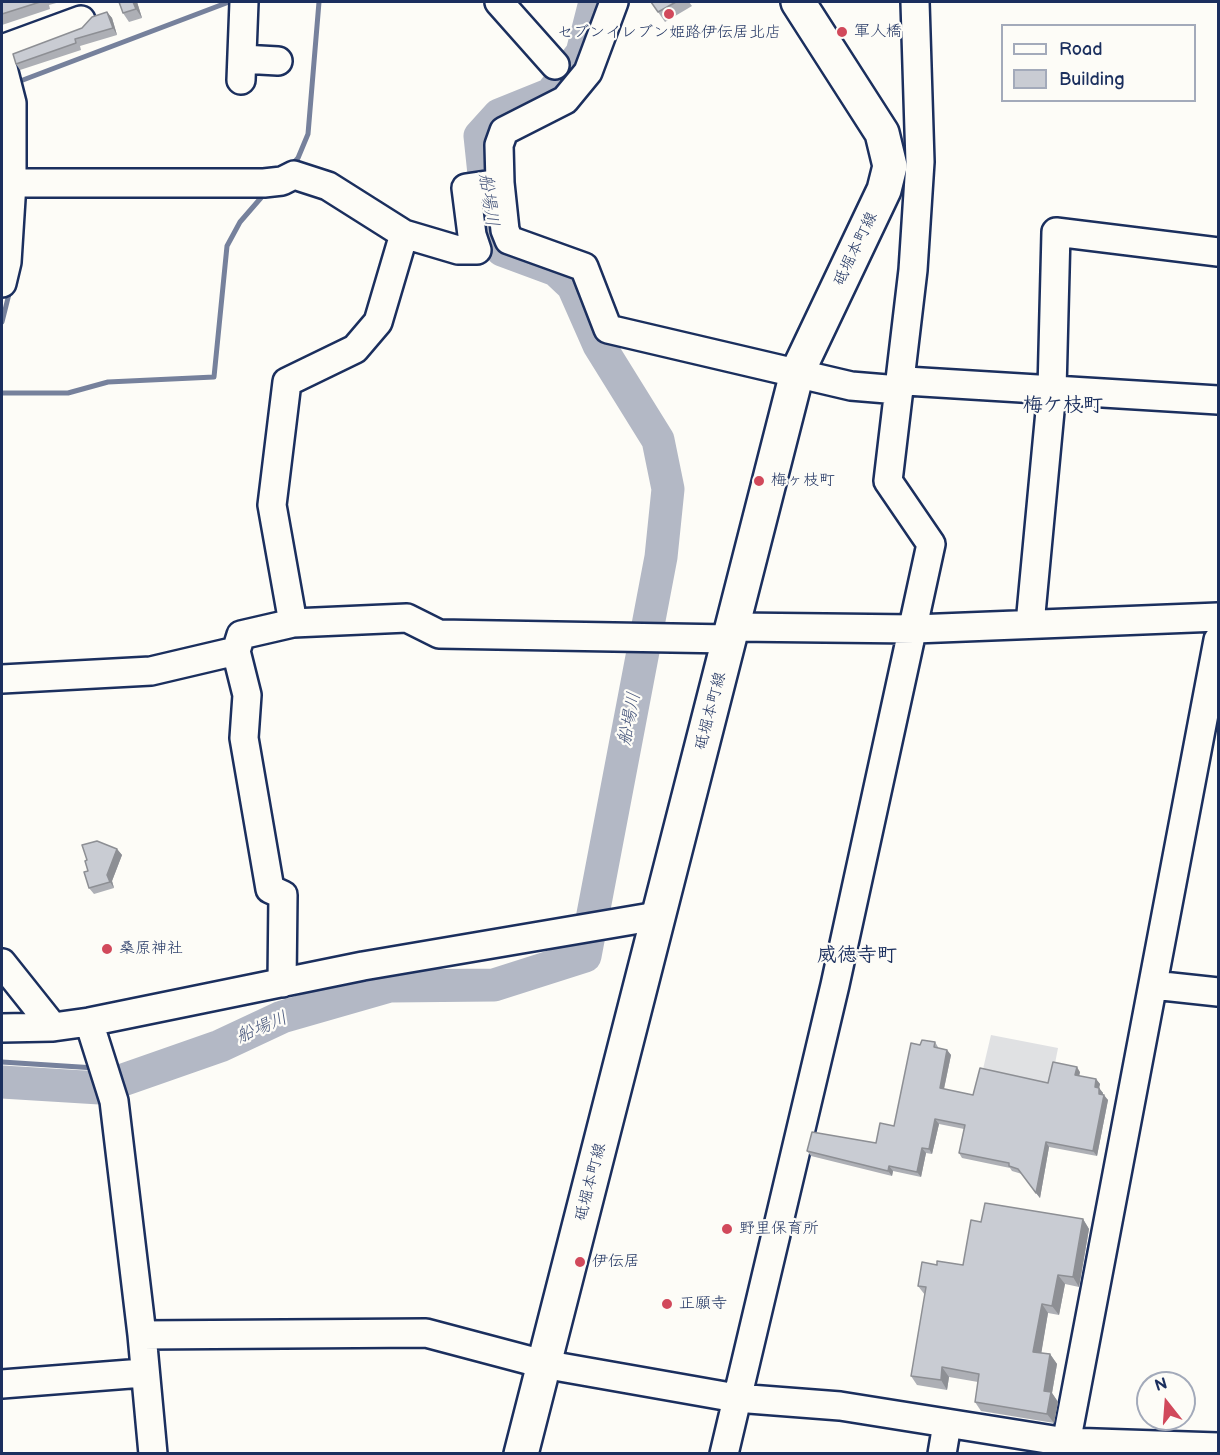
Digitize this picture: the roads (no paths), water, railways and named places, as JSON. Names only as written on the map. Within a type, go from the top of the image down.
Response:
[{"type":"main road","name":"砥堀本町線","points":[[521,1454],[797,373],[884,190],[890,166],[905,160],[882,133],[798,2]]},
{"type":"street","points":[[499,2],[555,64]]},
{"type":"street","points":[[614,2],[588,72],[565,100],[504,131],[499,145],[500,183],[505,230],[509,240],[584,267],[608,329],[851,386],[899,390]]},
{"type":"street","points":[[724,1454],[835,986],[915,629],[931,544],[888,481],[913,270],[905,160],[915,2]]},
{"type":"street","points":[[244,3],[242,69],[278,62]]},
{"type":"street","points":[[2,284],[8,262],[12,183],[12,103],[2,61],[81,20]]},
{"type":"street","points":[[12,183],[264,183],[282,181],[294,175],[328,186],[404,234],[458,250],[477,250],[471,236],[466,188],[500,183]]},
{"type":"street","points":[[1030,624],[1052,390],[1056,232],[1218,252]]},
{"type":"street","points":[[293,622],[272,505],[287,382],[356,349],[378,322],[404,234]]},
{"type":"street","points":[[899,390],[906,381],[1218,400]]},
{"type":"street","points":[[282,983],[283,895],[270,889],[244,738],[247,695],[236,651],[241,635],[293,622],[407,618],[439,634],[640,635],[915,629],[1218,617]]},
{"type":"street","points":[[1065,1448],[1218,640]]},
{"type":"street","points":[[2,679],[151,671],[236,651]]},
{"type":"street","points":[[2,1028],[53,1027],[89,1022],[363,966],[657,916]]},
{"type":"street","points":[[2,963],[53,1027]]},
{"type":"street","points":[[1153,985],[1218,992]]},
{"type":"street","points":[[89,1022],[114,1101],[142,1335],[143,1373],[153,1454]]},
{"type":"street","points":[[142,1335],[426,1333],[543,1364],[736,1398],[840,1406],[947,1424],[1065,1448],[1218,1447]]},
{"type":"street","points":[[2,1384],[143,1373]]},
{"type":"street","points":[[942,1454],[947,1424]]},
{"type":"waterway","points":[[15,83],[229,2]]},
{"type":"waterway","points":[[291,166],[298,158],[308,134],[319,2]]},
{"type":"waterway","name":"船場川","points":[[2,1082],[100,1088],[220,1046],[282,1017],[390,986],[494,985],[585,956],[661,557],[668,489],[658,440],[599,345],[573,286],[556,270],[502,250],[490,231],[480,136],[499,115],[551,94],[582,53],[595,2]]},
{"type":"waterway","points":[[2,393],[68,393],[108,382],[214,377],[227,246],[240,222],[266,192]]},
{"type":"waterway","points":[[2,322],[10,290]]},
{"type":"waterway","points":[[110,1068],[123,1068],[163,1055],[220,1046]]},
{"type":"waterway","points":[[2,1062],[95,1068]]},
{"type":"place","name":"セブンイレブン姫路伊伝居北店","points":[[669,14]]},
{"type":"place","name":"軍人橋","points":[[842,32]]},
{"type":"place","name":"梅ヶ枝町","points":[[759,481]]},
{"type":"place","name":"桑原神社","points":[[107,949]]},
{"type":"place","name":"野里保育所","points":[[727,1229]]},
{"type":"place","name":"伊伝居","points":[[580,1262]]},
{"type":"place","name":"正願寺","points":[[667,1304]]},
{"type":"district","name":"梅ケ枝町","points":[[1063,406]]},
{"type":"district","name":"威徳寺町","points":[[857,956]]}]
